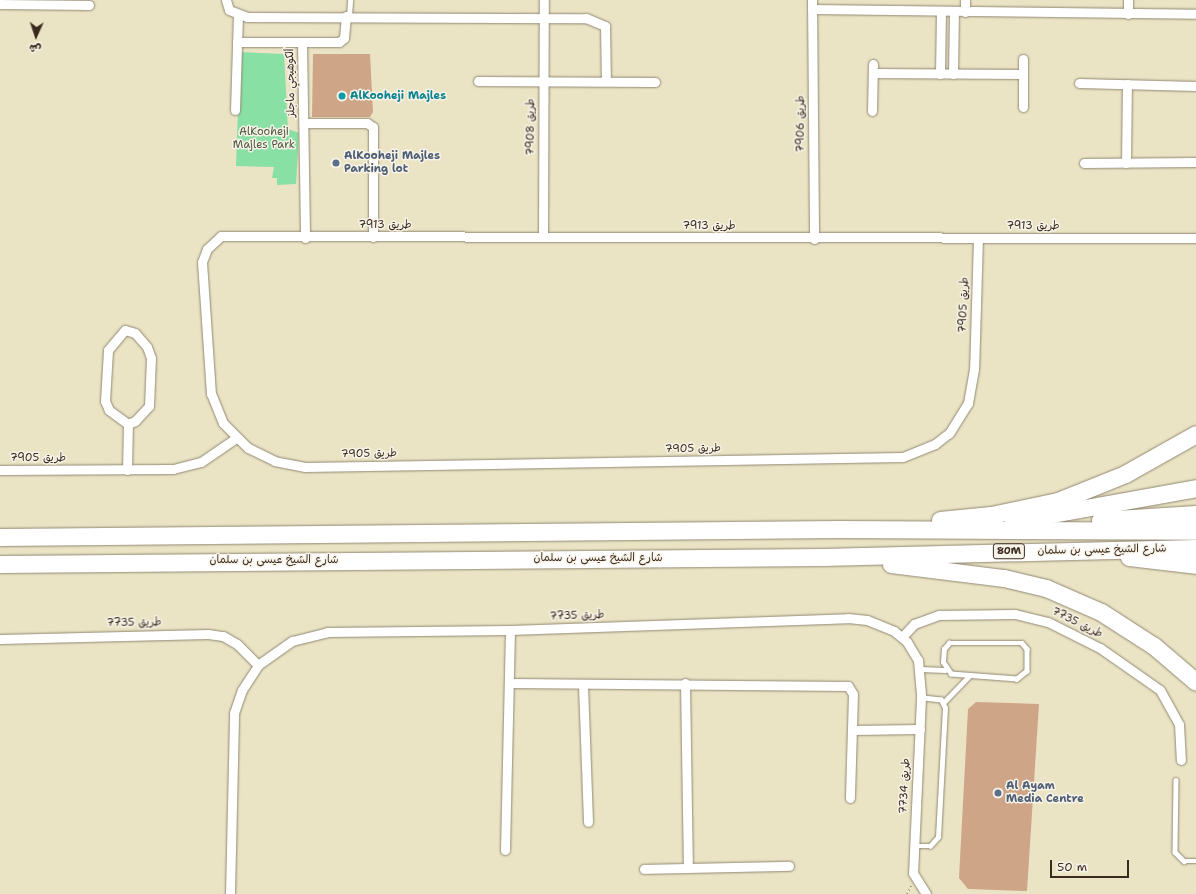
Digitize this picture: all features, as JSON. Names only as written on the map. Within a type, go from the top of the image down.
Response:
[{"type":"highway","points":[[838,529],[991,515],[1058,501],[1125,474],[1196,434]]},
{"type":"highway","points":[[953,529],[1061,514],[1196,488]]},
{"type":"highway","points":[[988,530],[1196,514]]},
{"type":"highway","name":"شارع الشيخ عيسى بن سلمان","points":[[0,537],[838,529],[1196,531]]},
{"type":"highway","name":"شارع الشيخ عيسى بن سلمان","points":[[0,564],[823,557],[1196,548]]},
{"type":"highway","points":[[1071,550],[1196,565]]},
{"type":"highway","points":[[823,557],[960,571],[1046,588],[1101,612],[1154,646],[1196,682]]},
{"type":"street","points":[[226,0],[229,10],[238,16],[586,18],[605,26],[606,81]]},
{"type":"street","name":"طريق 7908","points":[[543,237],[544,0]]},
{"type":"street","points":[[965,0],[965,12]]},
{"type":"street","points":[[1128,0],[1128,14]]},
{"type":"street","points":[[0,4],[89,5]]},
{"type":"street","name":"طريق 7906","points":[[814,239],[812,5],[941,12],[1196,14]]},
{"type":"street","points":[[940,74],[941,12]]},
{"type":"street","points":[[953,74],[954,12]]},
{"type":"street","points":[[235,110],[239,42],[238,16]]},
{"type":"street","name":"ألكوهيجي ماجلز","points":[[239,42],[339,42],[345,32],[348,16]]},
{"type":"street","name":"ألكوهيجي ماجلز","points":[[302,42],[305,238]]},
{"type":"street","points":[[1023,59],[1023,107]]},
{"type":"street","points":[[872,111],[873,64]]},
{"type":"street","points":[[872,73],[1023,74]]},
{"type":"street","points":[[478,81],[655,82]]},
{"type":"street","points":[[1079,83],[1196,86]]},
{"type":"street","points":[[1126,163],[1127,84]]},
{"type":"street","name":"ألكوهيجي ماجلز","points":[[304,123],[367,123],[373,127],[373,238]]},
{"type":"street","points":[[1084,164],[1196,162]]},
{"type":"street","name":"طريق 7913","points":[[221,236],[305,238],[1196,238]]},
{"type":"street","name":"طريق 7905","points":[[221,236],[207,249],[202,262],[211,394],[217,414],[236,438],[261,455],[305,467],[902,457],[919,452],[944,436],[968,403],[974,369],[978,238]]},
{"type":"street","points":[[128,330],[147,347],[151,358],[149,406],[135,421],[128,424],[109,410],[105,401],[108,350],[128,330]]},
{"type":"street","points":[[127,470],[128,424]]},
{"type":"street","name":"طريق 7905","points":[[0,470],[127,470],[187,467],[214,456],[236,438]]},
{"type":"street","name":"طريق 7735","points":[[902,637],[914,624],[939,615],[1015,614],[1053,624],[1107,652],[1160,690],[1179,724],[1181,760]]},
{"type":"street","name":"طريق 7735","points":[[230,894],[232,724],[242,690],[258,665],[281,646],[315,633],[510,630],[848,618],[877,623],[902,637],[915,654],[921,672]]},
{"type":"street","points":[[505,850],[510,684],[510,630]]},
{"type":"street","name":"طريق 7735","points":[[0,639],[208,634],[223,636],[237,644],[258,665]]},
{"type":"street","name":"طريق 7734","points":[[921,672],[914,877],[926,894]]},
{"type":"street","points":[[510,684],[583,685],[684,683],[848,686],[853,694],[850,798]]},
{"type":"street","points":[[684,683],[688,867]]},
{"type":"street","points":[[583,685],[588,822]]},
{"type":"street","points":[[853,730],[920,729]]},
{"type":"street","points":[[644,868],[790,866]]},
{"type":"lane","points":[[348,16],[350,0]]},
{"type":"lane","points":[[921,672],[945,670],[969,676],[1020,679],[1027,671],[1027,647],[1022,643],[949,643],[944,649],[945,670]]},
{"type":"lane","points":[[914,846],[930,846],[938,838],[943,702],[969,676]]},
{"type":"lane","points":[[921,698],[943,702]]},
{"type":"lane","points":[[1176,780],[1174,852],[1184,861],[1196,861]]},
{"type":"green space","name":"AlKooheji Majles Park","points":[[240,52],[284,54],[288,129],[299,133],[296,184],[277,185],[277,178],[272,178],[274,167],[236,166]]},
{"type":"building","name":"AlKooheji Majles","points":[[313,54],[370,54],[373,112],[370,117],[312,117]]},
{"type":"building","name":"Al Ayam Media Centre","points":[[976,702],[1039,704],[1027,891],[968,889],[959,878],[968,709]]},
{"type":"place","name":"AlKooheji Majles","points":[[342,96]]},
{"type":"place","name":"AlKooheji Majles Parking lot","points":[[336,163]]},
{"type":"place","name":"Al Ayam Media Centre","points":[[998,793]]}]
